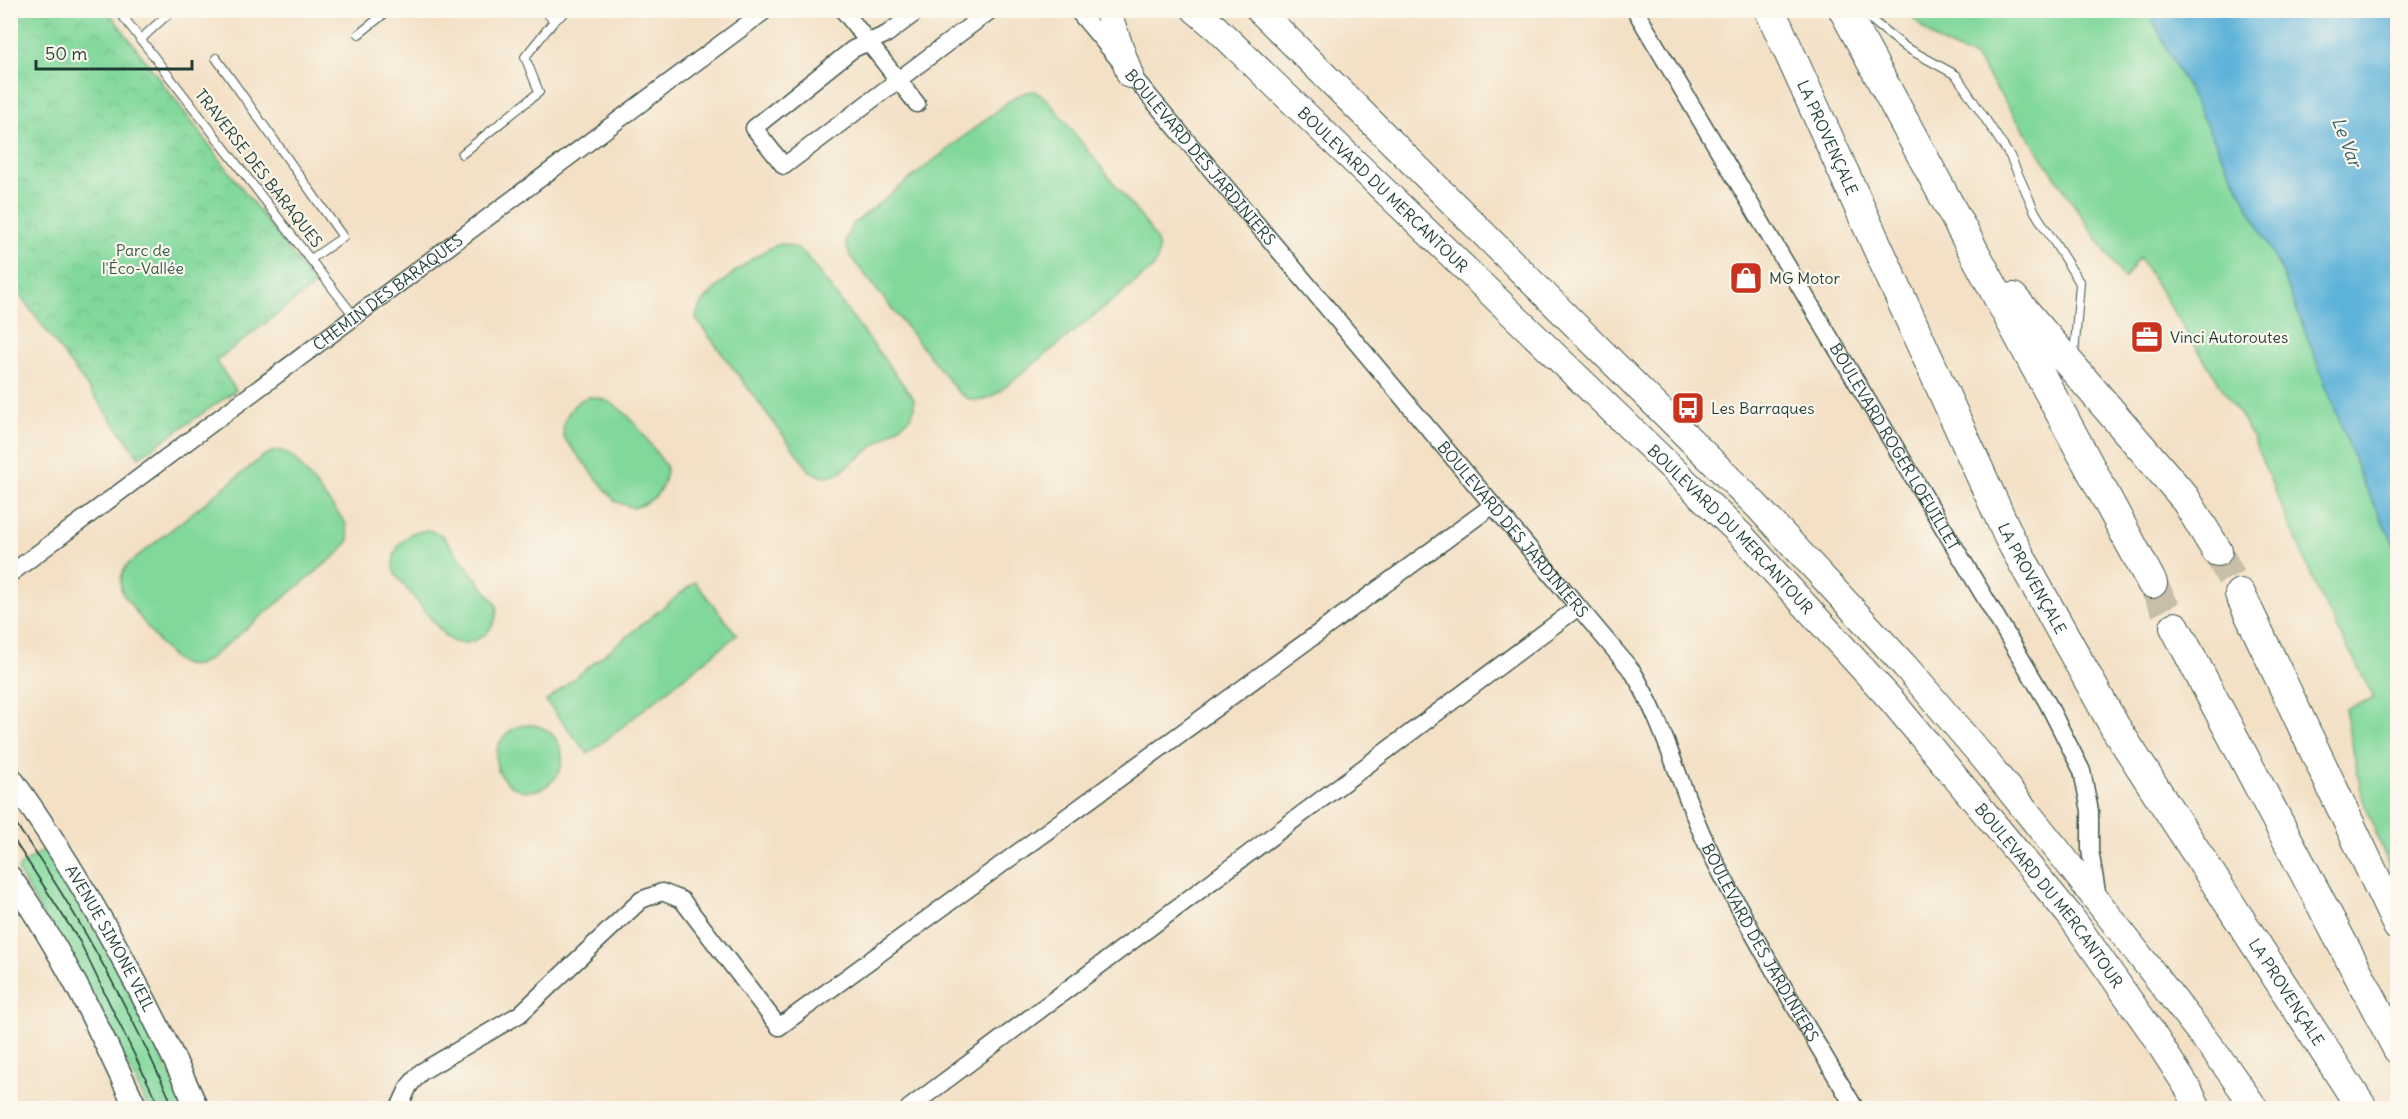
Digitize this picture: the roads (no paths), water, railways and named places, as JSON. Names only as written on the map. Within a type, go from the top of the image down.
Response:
[{"type":"highway","name":"LA PROVENÇALE","points":[[1770,10],[2009,537],[2115,727],[2362,1108]]},
{"type":"highway","points":[[1844,10],[2152,583]]},
{"type":"highway","points":[[1976,255],[2184,497],[2217,551]]},
{"type":"highway","points":[[2240,594],[2397,926]]},
{"type":"highway","points":[[2175,627],[2397,1049]]},
{"type":"main road","points":[[1107,10],[1130,75]]},
{"type":"main road","name":"BOULEVARD DU MERCANTOUR","points":[[1195,10],[1741,535],[1893,702],[2071,917],[2149,1028],[2198,1108]]},
{"type":"main road","name":"BOULEVARD DU MERCANTOUR","points":[[1259,10],[1756,505],[1905,666],[1986,761],[2098,902],[2255,1108]]},
{"type":"main road","name":"AVENUE SIMONE VEIL","points":[[10,777],[49,830],[106,925],[172,1053],[197,1108]]},
{"type":"main road","points":[[10,877],[60,952],[90,1007],[136,1108]]},
{"type":"street","name":"CHEMIN DES BARAQUES","points":[[10,574],[766,10]]},
{"type":"street","points":[[843,10],[917,104]]},
{"type":"street","points":[[919,10],[887,34],[867,41],[754,128],[784,166],[897,79],[912,71],[992,10]]},
{"type":"street","name":"BOULEVARD DES JARDINIERS","points":[[1077,10],[1633,672],[1648,698],[1708,846],[1750,925],[1855,1108]]},
{"type":"street","name":"BOULEVARD ROGER LOEUILLET","points":[[1635,10],[2048,702],[2082,771],[2090,811],[2090,850],[2098,902]]},
{"type":"street","points":[[399,1108],[409,1086],[421,1072],[520,1014],[641,900],[662,892],[682,900],[779,1027],[1492,506]]},
{"type":"street","points":[[909,1108],[1577,608]]},
{"type":"lane","name":"TRAVERSE DES BARAQUES","points":[[118,10],[354,316]]},
{"type":"lane","points":[[140,40],[167,15],[164,10]]},
{"type":"lane","points":[[359,34],[389,10]]},
{"type":"lane","points":[[544,10],[554,21]]},
{"type":"lane","points":[[462,154],[539,92],[525,57],[554,21],[567,10]]},
{"type":"lane","points":[[1859,10],[1905,46],[1956,75],[2010,156],[2035,212],[2080,283],[2073,368]]},
{"type":"lane","points":[[216,58],[343,237],[311,259]]},
{"type":"water","name":"Le Var","points":[[2148,11],[2397,11],[2397,550],[2363,482],[2283,274]]},
{"type":"tunnel","points":[[2217,551],[2240,594]]},
{"type":"tunnel","points":[[2152,583],[2175,627]]},
{"type":"tram line","points":[[10,816],[57,886],[100,958],[174,1108]]},
{"type":"tram line","points":[[10,834],[80,942],[160,1108]]},
{"type":"place","name":"MG Motor","points":[[1746,278]]},
{"type":"place","name":"Vinci Autoroutes","points":[[2147,337]]},
{"type":"place","name":"Les Barraques","points":[[1688,408]]},
{"type":"park label","name":"Parc de l'Éco-Vallée","points":[[143,259]]}]
